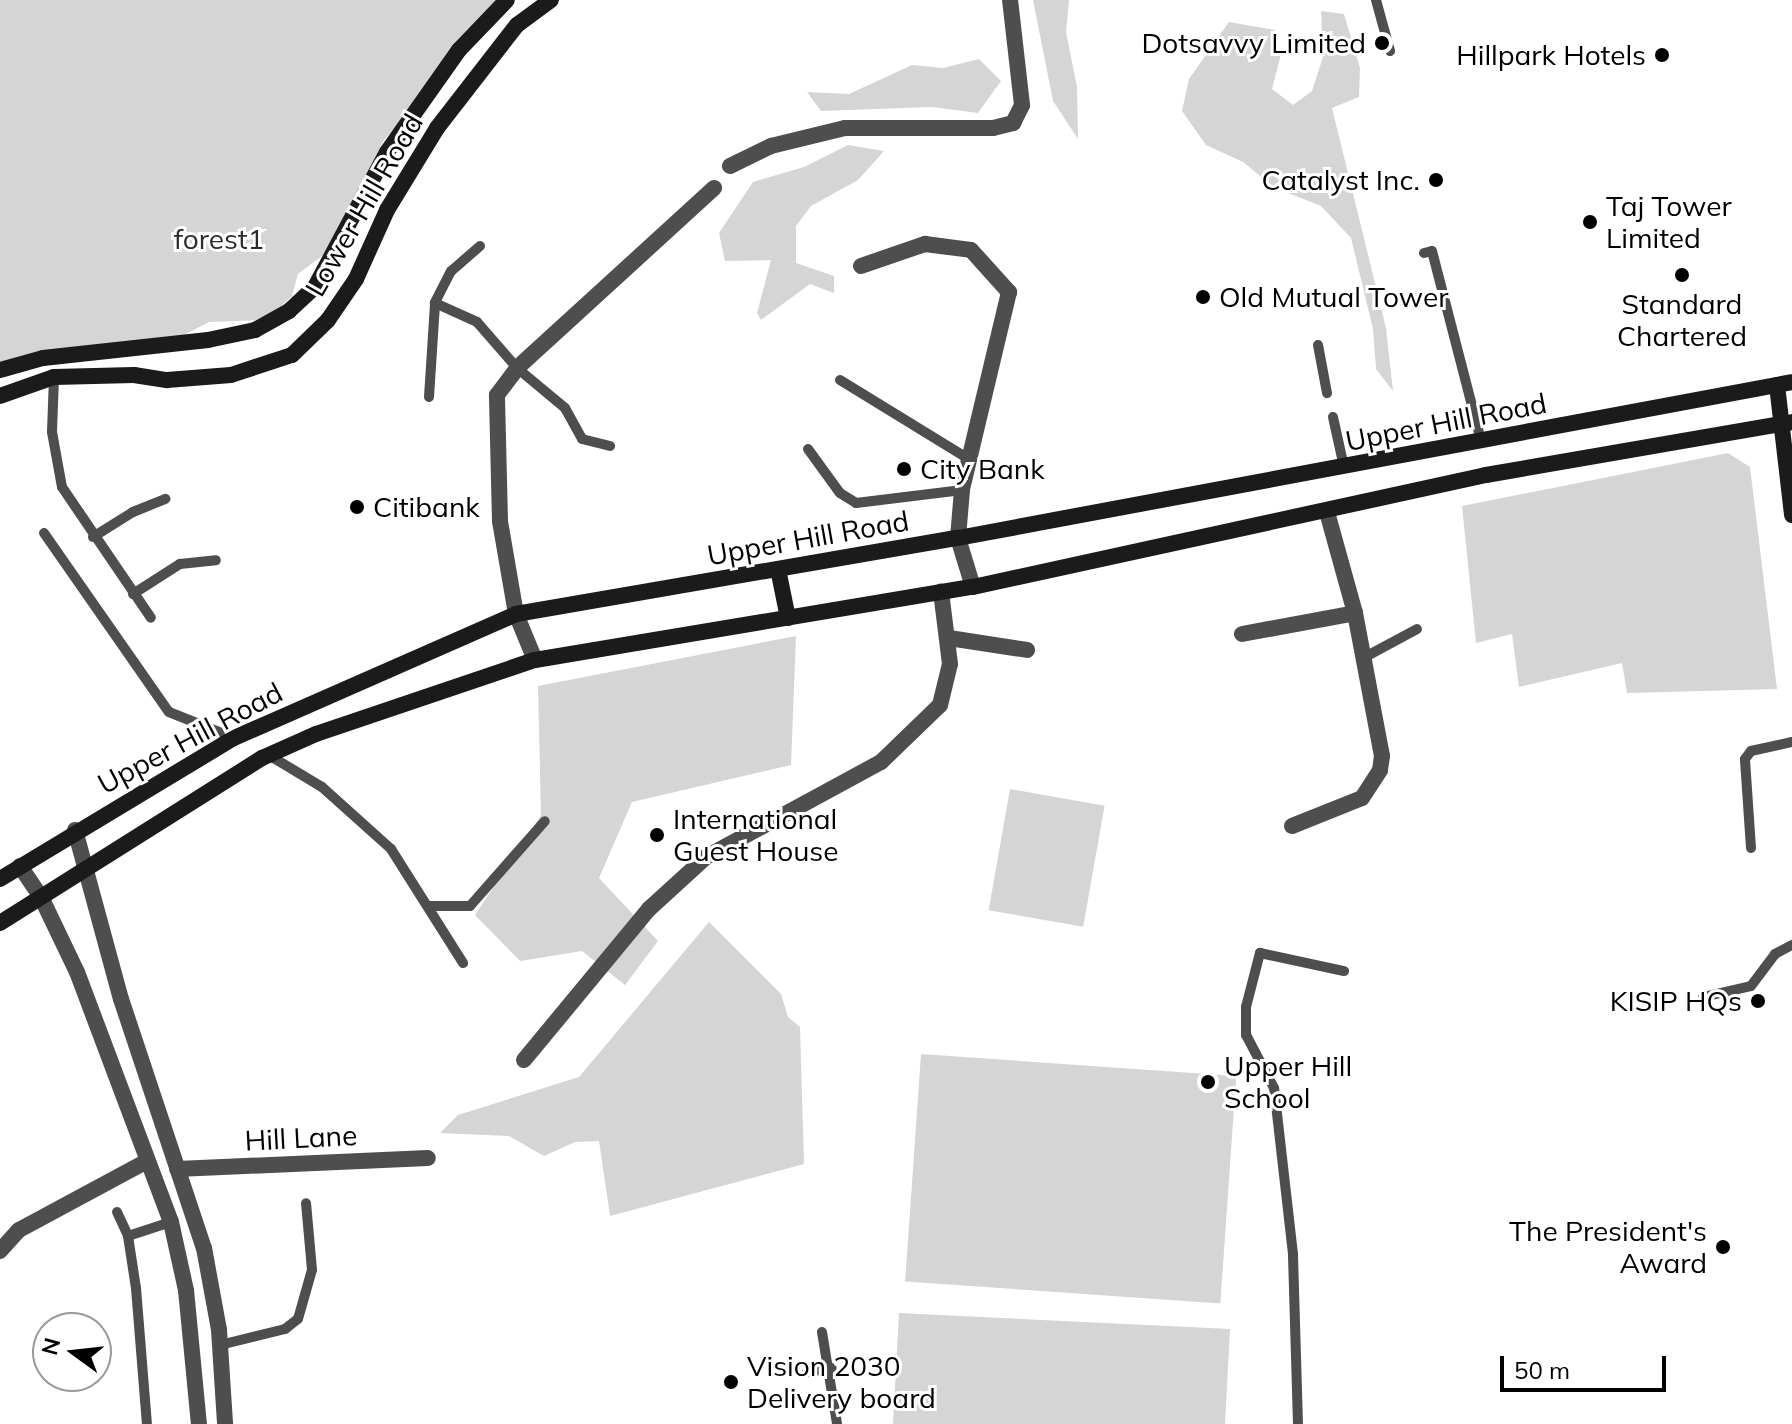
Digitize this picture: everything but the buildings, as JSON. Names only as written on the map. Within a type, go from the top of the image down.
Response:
[{"type":"street","name":"Lower Hill Road","points":[[0,370],[43,358],[220,338],[255,330],[289,311],[315,287],[405,127],[459,50],[507,0]]},
{"type":"street","name":"Lower Hill Road","points":[[0,396],[54,377],[134,375],[167,380],[231,375],[292,355],[328,320],[356,279],[387,210],[437,128],[517,25],[551,0]]},
{"type":"street","points":[[730,166],[771,146],[845,128],[993,128],[1013,123],[1022,105],[1010,0]]},
{"type":"street","points":[[535,660],[516,614],[500,521],[495,412],[503,382],[714,188]]},
{"type":"street","points":[[861,266],[925,244],[971,250],[1009,292],[962,490],[958,538],[973,587]]},
{"type":"street","points":[[1785,384],[1792,515]]},
{"type":"street","name":"Upper Hill Road","points":[[0,879],[75,830],[234,738],[516,614],[958,538],[1785,384]]},
{"type":"street","name":"Upper Hill Road","points":[[0,923],[262,758],[456,684],[535,660],[973,587],[1486,475],[1786,423]]},
{"type":"street","points":[[1292,826],[1362,798],[1380,770],[1381,738],[1365,657],[1327,512]]},
{"type":"street","points":[[778,569],[788,618]]},
{"type":"street","points":[[524,1060],[649,909],[706,857],[881,762],[940,705],[946,687],[949,638],[941,592]]},
{"type":"street","points":[[1242,634],[1355,613]]},
{"type":"street","points":[[949,638],[1027,650]]},
{"type":"street","points":[[75,830],[83,870],[204,1248],[220,1345],[225,1424]]},
{"type":"street","points":[[20,866],[41,897],[77,972],[171,1222],[188,1301],[199,1424]]},
{"type":"street","name":"Hill Lane","points":[[177,1169],[428,1158]]},
{"type":"street","points":[[0,1251],[19,1230],[147,1161]]},
{"type":"lane","points":[[1376,0],[1390,51]]},
{"type":"lane","points":[[429,397],[435,303],[451,271],[480,246]]},
{"type":"lane","points":[[1424,253],[1432,251],[1481,441]]},
{"type":"lane","points":[[435,303],[477,322],[517,368],[565,408],[582,439],[610,446]]},
{"type":"lane","points":[[1318,345],[1327,393]]},
{"type":"lane","points":[[54,377],[52,432],[62,487],[93,537],[151,618]]},
{"type":"lane","points":[[840,380],[969,459]]},
{"type":"lane","points":[[1333,417],[1344,467]]},
{"type":"lane","points":[[808,449],[840,493],[856,503],[962,490]]},
{"type":"lane","points":[[93,537],[133,512],[166,499]]},
{"type":"lane","points":[[44,533],[169,712],[234,738]]},
{"type":"lane","points":[[133,594],[180,564],[216,560]]},
{"type":"lane","points":[[1365,657],[1417,629]]},
{"type":"lane","points":[[1751,848],[1745,759],[1751,751],[1792,742]]},
{"type":"lane","points":[[262,758],[272,757],[301,773],[342,802],[391,849],[431,906],[463,963]]},
{"type":"lane","points":[[431,906],[470,906],[545,821]]},
{"type":"lane","points":[[1703,997],[1751,986],[1775,954],[1792,945]]},
{"type":"lane","points":[[1298,1424],[1293,1254],[1274,1088],[1246,1035],[1246,1007],[1260,953],[1344,971]]},
{"type":"lane","points":[[220,1345],[285,1329],[298,1319],[312,1270],[306,1203]]},
{"type":"lane","points":[[117,1212],[128,1236],[147,1424]]},
{"type":"lane","points":[[128,1236],[171,1222]]},
{"type":"lane","points":[[822,1332],[832,1368],[837,1424]]},
{"type":"lane","points":[[807,1372],[832,1368]]},
{"type":"green space","name":"forest1","points":[[0,0],[509,0],[384,140],[326,253],[298,274],[292,296],[266,320],[209,322],[178,338],[0,369]]},
{"type":"green space","points":[[1033,0],[1069,0],[1066,32],[1077,87],[1078,139],[1053,101]]},
{"type":"green space","points":[[1321,11],[1344,14],[1360,68],[1359,97],[1332,108],[1386,328],[1393,391],[1376,369],[1373,329],[1351,238],[1321,206],[1275,188],[1243,162],[1206,145],[1182,111],[1189,79],[1229,22],[1275,30],[1281,54],[1272,89],[1293,105],[1312,91],[1323,57]]},
{"type":"green space","points":[[979,59],[1001,81],[978,113],[932,107],[821,111],[807,92],[849,94],[912,65],[943,68]]},
{"type":"green space","points":[[848,145],[884,151],[858,180],[811,206],[796,226],[796,263],[834,276],[834,293],[810,284],[761,320],[757,313],[771,260],[725,261],[719,233],[753,182],[804,167]]},
{"type":"green space","points":[[1728,453],[1750,467],[1777,689],[1627,693],[1622,663],[1519,687],[1512,634],[1476,643],[1462,506]]},
{"type":"green space","points":[[796,636],[791,765],[632,802],[599,878],[658,941],[625,985],[582,951],[520,961],[475,915],[541,815],[538,686]]},
{"type":"green space","points":[[1010,789],[1105,806],[1083,927],[989,910]]},
{"type":"green space","points":[[709,922],[781,994],[788,1017],[800,1027],[804,1164],[610,1216],[599,1141],[575,1142],[544,1156],[509,1136],[440,1133],[458,1115],[579,1077]]},
{"type":"green space","points":[[921,1054],[1236,1076],[1220,1303],[905,1281]]},
{"type":"green space","points":[[899,1313],[1230,1329],[1225,1424],[893,1424]]},
{"type":"place","name":"Dotsavvy Limited","points":[[1382,43]]},
{"type":"place","name":"Hillpark Hotels","points":[[1662,55]]},
{"type":"place","name":"Catalyst Inc.","points":[[1436,180]]},
{"type":"place","name":"Taj Tower Limited","points":[[1590,222]]},
{"type":"place","name":"Standard Chartered","points":[[1682,275]]},
{"type":"place","name":"Old Mutual Tower","points":[[1203,297]]},
{"type":"place","name":"City Bank","points":[[904,469]]},
{"type":"place","name":"Citibank","points":[[357,507]]},
{"type":"place","name":"International Guest House","points":[[657,835]]},
{"type":"place","name":"KISIP HQs","points":[[1758,1001]]},
{"type":"place","name":"Upper Hill School","points":[[1208,1082]]},
{"type":"place","name":"The President's Award","points":[[1723,1247]]},
{"type":"place","name":"Vision 2030 Delivery board","points":[[731,1382]]}]
